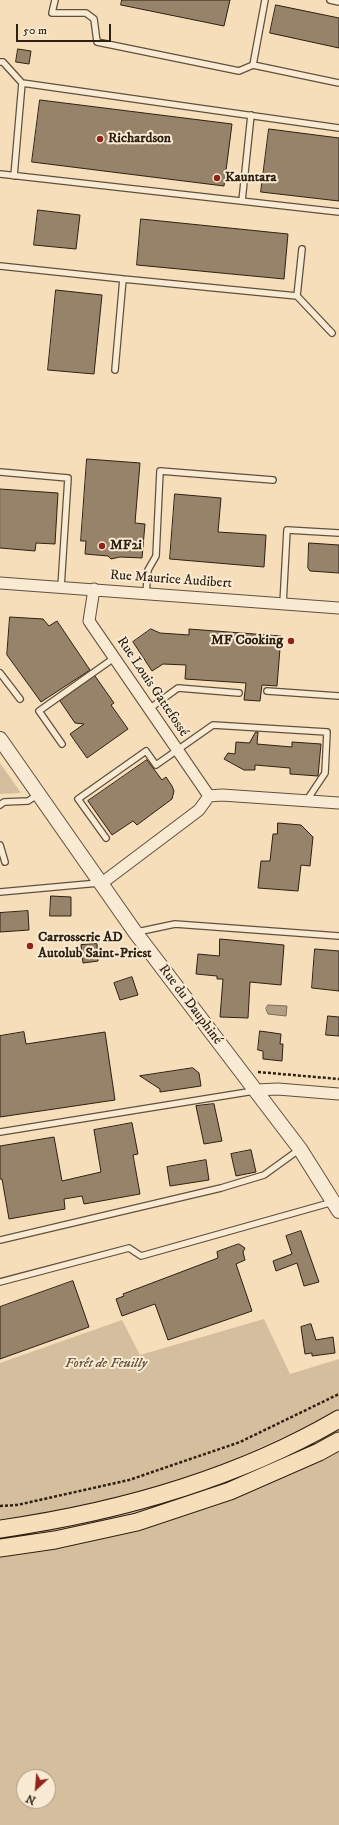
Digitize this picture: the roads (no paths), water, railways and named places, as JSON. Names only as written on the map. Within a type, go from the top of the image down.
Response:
[{"type":"main road","points":[[0,1529],[50,1522],[131,1503],[218,1476],[310,1436],[339,1419]]},
{"type":"main road","points":[[0,1548],[55,1540],[137,1522],[230,1491],[319,1452],[339,1441]]},
{"type":"street","name":"Rue Maurice Audibert","points":[[0,583],[339,608]]},
{"type":"street","name":"Rue Louis Gattefossé","points":[[94,589],[89,621],[209,796]]},
{"type":"street","name":"Rue du Dauphiné","points":[[0,739],[135,932],[300,1149],[336,1206]]},
{"type":"street","points":[[102,883],[199,810],[209,796],[222,795],[339,802]]},
{"type":"street","points":[[256,1090],[278,1089],[339,1094]]},
{"type":"lane","points":[[55,0],[52,13],[86,13],[94,20],[97,42],[239,71],[253,65],[339,83]]},
{"type":"lane","points":[[253,65],[265,0]]},
{"type":"lane","points":[[330,0],[339,2]]},
{"type":"lane","points":[[0,62],[3,62],[22,83],[339,128]]},
{"type":"lane","points":[[14,176],[22,83]]},
{"type":"lane","points":[[242,201],[251,115]]},
{"type":"lane","points":[[0,174],[339,212]]},
{"type":"lane","points":[[298,296],[302,249]]},
{"type":"lane","points":[[0,266],[298,296],[332,333]]},
{"type":"lane","points":[[114,370],[123,279]]},
{"type":"lane","points":[[146,593],[148,570],[156,556],[160,471],[273,480]]},
{"type":"lane","points":[[0,472],[68,478],[61,587]]},
{"type":"lane","points":[[283,604],[287,530],[339,534]]},
{"type":"lane","points":[[62,744],[39,711],[114,658]]},
{"type":"lane","points":[[0,673],[20,699]]},
{"type":"lane","points":[[149,709],[178,688],[239,693]]},
{"type":"lane","points":[[267,691],[339,696]]},
{"type":"lane","points":[[106,838],[78,799],[146,751],[156,765],[213,725],[327,732],[325,773],[307,800]]},
{"type":"lane","points":[[0,805],[4,802],[28,801],[39,794]]},
{"type":"lane","points":[[0,845],[5,862]]},
{"type":"lane","points":[[0,892],[102,883]]},
{"type":"lane","points":[[135,932],[175,924],[339,936]]},
{"type":"lane","points":[[0,1132],[256,1090]]},
{"type":"lane","points":[[0,1240],[221,1188],[264,1174],[300,1149]]},
{"type":"lane","points":[[0,1282],[129,1248],[141,1256],[336,1206]]},
{"type":"place","name":"Richardson","points":[[100,139]]},
{"type":"place","name":"Kauntara","points":[[217,178]]},
{"type":"place","name":"MF2i","points":[[102,546]]},
{"type":"place","name":"MF Cooking","points":[[291,641]]},
{"type":"place","name":"Carrosserie AD Autolub Saint-Priest","points":[[30,946]]},
{"type":"park label","name":"Forêt de Feuilly","points":[[106,1364]]}]
